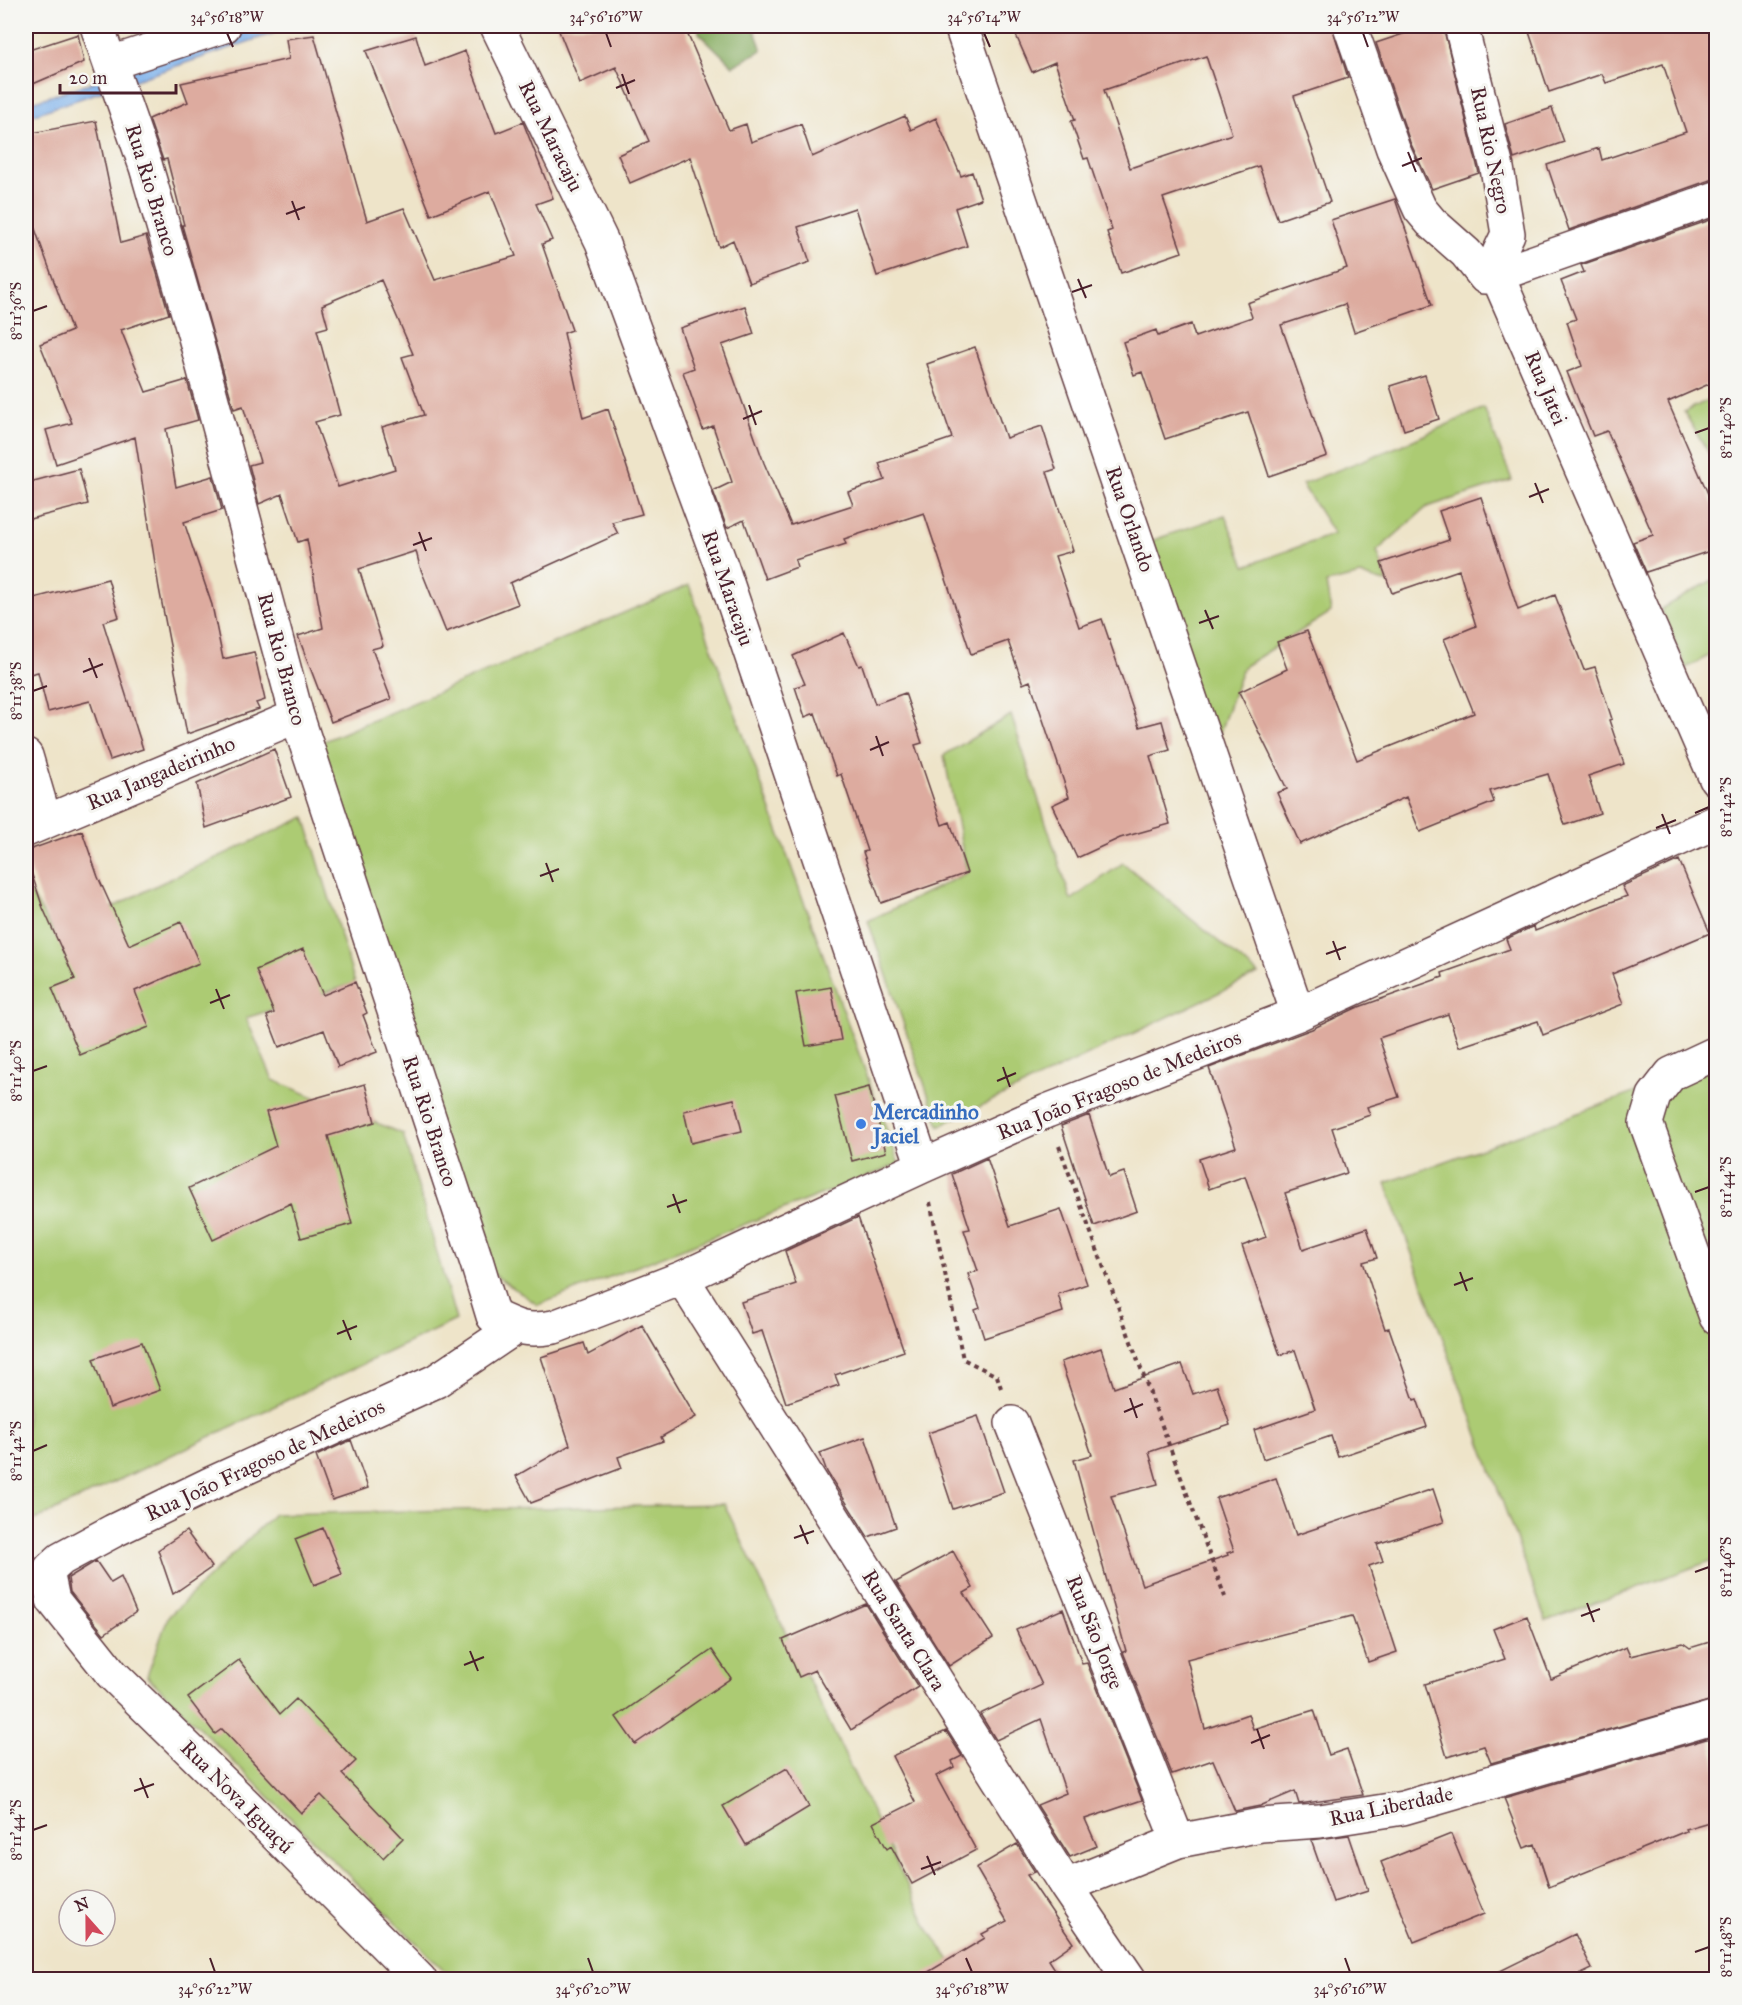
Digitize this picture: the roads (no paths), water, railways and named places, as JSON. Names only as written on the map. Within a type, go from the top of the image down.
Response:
[{"type":"street","name":"Rua Rio Branco","points":[[97,26],[132,123],[195,337],[297,716],[493,1316],[516,1328]]},
{"type":"street","points":[[112,66],[224,26]]},
{"type":"street","name":"Rua Maracaju","points":[[497,26],[602,242],[722,568],[923,1166]]},
{"type":"street","name":"Rua Orlando","points":[[961,26],[1298,1014]]},
{"type":"street","points":[[1350,26],[1396,158],[1420,209],[1466,253],[1485,277],[1497,275],[1716,198]]},
{"type":"street","name":"Rua Rio Negro","points":[[1461,26],[1497,168],[1508,234],[1499,253],[1497,275]]},
{"type":"street","name":"Rua Jatei","points":[[1497,275],[1716,779]]},
{"type":"street","name":"Rua Jangadeirinho","points":[[35,826],[297,716]]},
{"type":"street","points":[[26,756],[35,826]]},
{"type":"street","name":"Rua João Fragoso de Medeiros","points":[[60,1610],[50,1592],[48,1576],[50,1569],[61,1559],[208,1485],[436,1381],[516,1328],[535,1330],[554,1327],[682,1278],[1047,1111],[1298,1014],[1716,822]]},
{"type":"street","points":[[1716,1053],[1671,1074],[1654,1096],[1646,1123],[1716,1317]]},
{"type":"street","name":"Rua Santa Clara","points":[[682,1278],[1066,1886],[1130,1980]]},
{"type":"street","name":"Rua São Jorge","points":[[1012,1423],[1178,1840]]},
{"type":"street","name":"Rua Nova Iguaçú","points":[[60,1610],[112,1674],[420,1980]]},
{"type":"street","name":"Rua Liberdade","points":[[1066,1886],[1178,1840],[1261,1825],[1320,1821],[1403,1808],[1716,1717]]},
{"type":"water","points":[[264,26],[295,26],[26,117],[26,104]]},
{"type":"place","name":"Mercadinho Jaciel","points":[[861,1124]]}]
